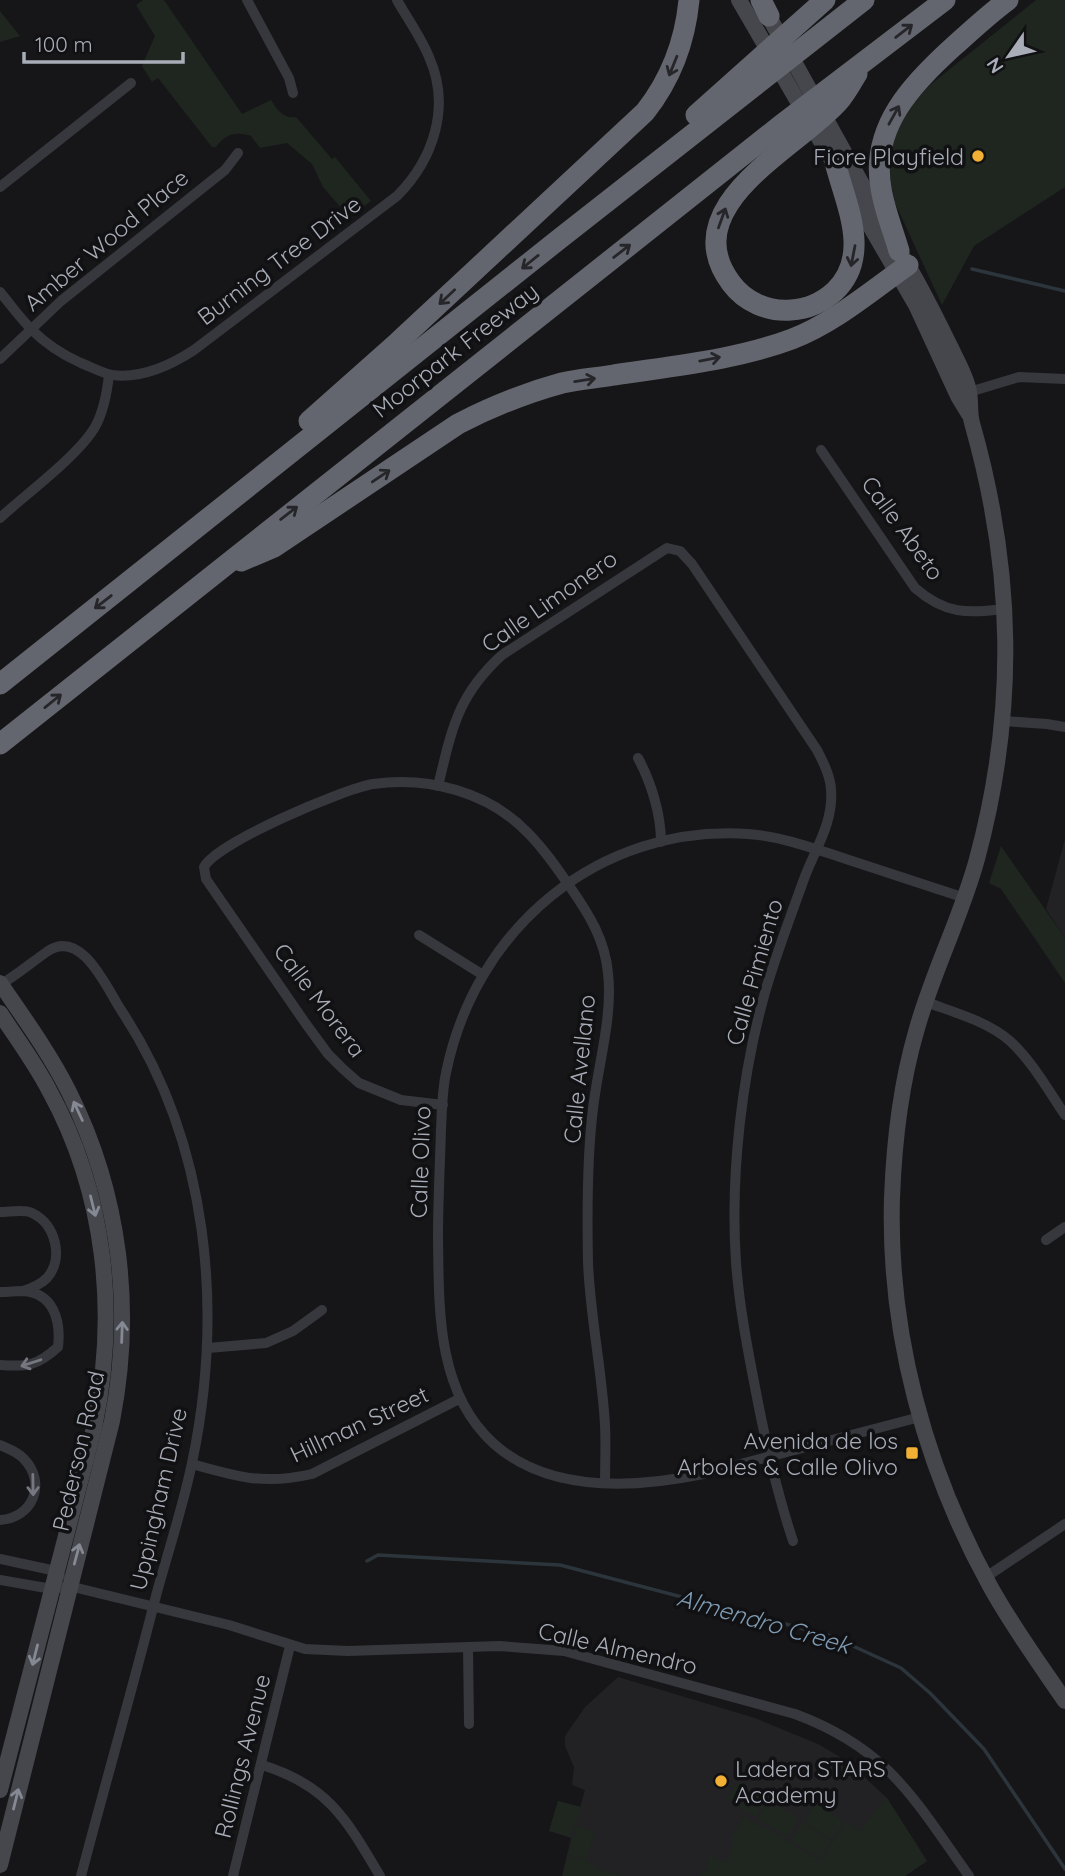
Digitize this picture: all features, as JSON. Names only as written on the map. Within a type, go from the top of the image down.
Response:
[{"type":"highway","points":[[135,577],[398,342],[645,112],[668,78],[685,31],[689,0]]},
{"type":"highway","points":[[801,36],[825,0]]},
{"type":"highway","name":"Moorpark Freeway","points":[[0,684],[558,240],[801,36],[864,0]]},
{"type":"highway","points":[[836,166],[855,243],[854,258],[845,279],[830,295],[806,308],[781,310],[755,303],[738,291],[723,269],[718,253],[718,227],[733,197],[786,134],[834,94],[866,61],[945,0]]},
{"type":"highway","points":[[217,571],[274,547],[446,432],[479,413],[518,397],[564,383],[758,350],[789,340],[827,321],[902,263],[881,188],[880,161],[884,135],[894,112],[916,82],[1007,0]]},
{"type":"highway","name":"Moorpark Freeway","points":[[0,744],[217,571],[786,134]]},
{"type":"main road","points":[[739,0],[836,166],[902,263]]},
{"type":"main road","points":[[763,5],[902,263],[933,341],[963,394],[985,468],[992,503],[1003,574],[1007,664],[995,785],[965,898],[916,1032],[905,1079],[892,1195],[892,1242],[897,1305],[910,1379],[944,1488],[986,1577],[1018,1632],[1065,1701]]},
{"type":"main road","name":"Pederson Road","points":[[0,984],[52,1061],[82,1121],[102,1175],[119,1250],[123,1325],[118,1390],[0,1865]]},
{"type":"main road","name":"Pederson Road","points":[[0,1013],[43,1079],[63,1118],[89,1188],[103,1260],[107,1325],[102,1393],[0,1790]]},
{"type":"street","points":[[247,0],[289,78],[293,93]]},
{"type":"street","name":"Burning Tree Drive","points":[[0,292],[31,329],[66,356],[109,374],[124,375],[152,370],[176,362],[358,228],[409,184],[422,165],[432,144],[438,121],[436,77],[429,56],[397,0]]},
{"type":"street","points":[[0,187],[131,83]]},
{"type":"street","name":"Amber Wood Place","points":[[0,359],[61,301],[225,170],[237,153]]},
{"type":"street","points":[[0,518],[83,443],[102,412],[109,374]]},
{"type":"street","points":[[963,394],[1019,377],[1065,379]]},
{"type":"street","name":"Calle Abeto","points":[[821,450],[915,588],[928,599],[950,610],[970,612],[1005,609]]},
{"type":"street","name":"Calle Limonero","points":[[438,786],[452,726],[466,695],[482,673],[502,655],[650,558],[667,548],[674,548]]},
{"type":"street","name":"Calle Pimiento","points":[[674,548],[692,564],[822,760],[831,787],[831,808],[826,829],[790,918],[761,1007],[745,1091],[736,1180],[735,1240],[741,1305],[768,1457],[793,1541]]},
{"type":"street","points":[[1003,721],[1047,723],[1065,727]]},
{"type":"street","points":[[638,758],[646,774],[661,831],[661,842]]},
{"type":"street","name":"Calle Avellano","points":[[204,867],[215,854],[231,844],[337,794],[392,782],[438,786],[481,800],[527,831],[553,861],[598,933],[606,953],[610,993],[593,1111],[588,1263],[605,1424],[605,1483]]},
{"type":"street","name":"Calle Olivo","points":[[920,1417],[688,1477],[605,1483],[564,1479],[512,1457],[492,1442],[472,1419],[460,1399],[444,1350],[438,1214],[443,1105],[446,1073],[463,1017],[499,949],[521,923],[567,883],[613,857],[661,842],[710,834],[747,834],[817,849],[965,898]]},
{"type":"street","name":"Calle Morera","points":[[204,867],[206,878],[317,1040],[343,1069],[359,1083],[401,1100],[443,1105]]},
{"type":"street","points":[[419,935],[483,975]]},
{"type":"street","name":"Uppingham Drive","points":[[0,984],[49,950],[63,945],[75,947],[86,957],[143,1046],[165,1091],[185,1149],[199,1211],[207,1283],[208,1348],[192,1464],[81,1876]]},
{"type":"street","points":[[926,1002],[981,1023],[1008,1040],[1028,1061],[1065,1115]]},
{"type":"street","points":[[0,1212],[30,1212],[42,1219],[53,1236],[57,1255],[53,1270],[39,1285],[23,1291]]},
{"type":"street","points":[[1046,1240],[1065,1227]]},
{"type":"street","points":[[0,1292],[23,1291],[37,1294],[52,1305],[60,1332],[58,1347],[32,1365],[0,1365]]},
{"type":"street","points":[[208,1348],[266,1343],[293,1331],[322,1310]]},
{"type":"street","name":"Hillman Street","points":[[192,1464],[259,1480],[286,1480],[312,1474],[460,1399]]},
{"type":"street","points":[[0,1445],[22,1456],[33,1471],[35,1481],[33,1500],[26,1511],[18,1517],[0,1520]]},
{"type":"street","points":[[986,1577],[1065,1524]]},
{"type":"street","points":[[0,1559],[56,1572],[69,1586]]},
{"type":"street","points":[[0,1580],[51,1589],[69,1586]]},
{"type":"street","name":"Calle Almendro","points":[[69,1586],[247,1630],[290,1646],[318,1650],[522,1647],[564,1651],[795,1714],[828,1727],[867,1751],[904,1785],[969,1876]]},
{"type":"street","name":"Rollings Avenue","points":[[233,1876],[290,1646]]},
{"type":"street","points":[[468,1647],[469,1724]]},
{"type":"street","points":[[262,1765],[285,1772],[323,1794],[340,1814],[380,1876]]},
{"type":"shaded area","points":[[143,0],[164,0],[242,114],[271,100],[281,113],[296,117],[332,159],[335,157],[371,201],[349,217],[323,187],[312,164],[287,143],[260,148],[251,136],[236,134],[227,136],[216,147],[212,147],[158,78],[152,82],[142,66],[155,36],[136,5]]},
{"type":"shaded area","name":"Fiore Playfield","points":[[1036,0],[1065,0],[1065,187],[974,246],[942,305],[895,203],[889,173],[892,138],[907,109],[930,85]]},
{"type":"shaded area","points":[[0,11],[20,36],[0,42]]},
{"type":"shaded area","points":[[1065,839],[1065,938],[1046,909]]},
{"type":"shaded area","points":[[1001,846],[1065,938],[1065,983],[1001,889],[989,883]]},
{"type":"shaded area","name":"Ladera STARS Academy","points":[[618,1677],[755,1718],[818,1744],[847,1761],[887,1798],[927,1861],[905,1876],[562,1876],[571,1838],[549,1831],[558,1801],[580,1807],[585,1790],[572,1785],[574,1767],[565,1746],[565,1736],[585,1707]]},
{"type":"shaded area","points":[[737,1782],[767,1800],[756,1817],[727,1799]]},
{"type":"shaded area","points":[[887,1798],[927,1861],[905,1876],[700,1876],[707,1867],[710,1855],[727,1863],[734,1844],[729,1841],[745,1816],[762,1829],[764,1826],[820,1862],[847,1821],[859,1831]]},
{"type":"shaded area","points":[[558,1801],[581,1807],[571,1837],[549,1831]]},
{"type":"shaded area","points":[[769,1801],[799,1819],[788,1837],[758,1819]]},
{"type":"shaded area","points":[[816,1803],[844,1822],[832,1840],[804,1821]]},
{"type":"shaded area","points":[[803,1822],[831,1841],[820,1859],[791,1840]]},
{"type":"shaded area","points":[[577,1826],[595,1832],[586,1860],[568,1854]]},
{"type":"shaded area","points":[[568,1856],[590,1862],[595,1868],[623,1876],[562,1876]]},
{"type":"waterway","points":[[972,269],[1065,291]]},
{"type":"waterway","name":"Almendro Creek","points":[[367,1561],[378,1555],[560,1565],[831,1636],[901,1668],[930,1693],[984,1749],[1065,1869]]},
{"type":"place","name":"Fiore Playfield","points":[[978,156]]},
{"type":"place","name":"Avenida de los Arboles & Calle Olivo","points":[[912,1453]]},
{"type":"place","name":"Ladera STARS Academy","points":[[721,1781]]}]
